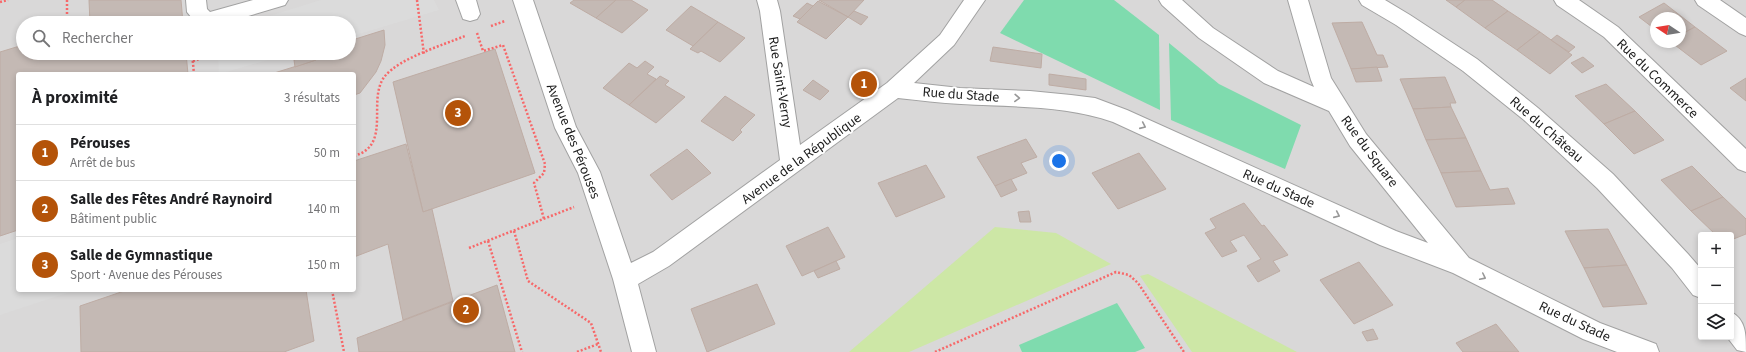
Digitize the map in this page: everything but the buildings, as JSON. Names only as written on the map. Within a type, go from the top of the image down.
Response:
[{"type":"street","points":[[196,0],[197,12],[201,16]]},
{"type":"street","points":[[223,16],[278,0]]},
{"type":"street","name":"Avenue des Pérouses","points":[[523,0],[566,128],[589,172],[625,279],[644,352]]},
{"type":"street","name":"Rue Saint-Verny","points":[[767,0],[776,50],[792,164]]},
{"type":"street","points":[[1169,0],[1206,33],[1271,77],[1336,105]]},
{"type":"street","name":"Rue du Square","points":[[1298,0],[1321,80],[1336,105],[1358,140],[1461,266]]},
{"type":"street","name":"Rue du Château","points":[[1369,0],[1403,20],[1470,65],[1531,114],[1605,181],[1680,261],[1698,283]]},
{"type":"street","name":"Rue du Commerce","points":[[1564,0],[1611,32],[1746,163]]},
{"type":"street","points":[[1705,0],[1746,28]]},
{"type":"street","name":"Avenue de la République","points":[[625,279],[661,260],[894,89],[947,40],[970,2]]},
{"type":"street","name":"Rue du Stade","points":[[894,89],[960,96],[1030,99],[1095,107],[1120,116],[1388,238],[1461,266],[1592,331],[1647,352]]},
{"type":"street","points":[[1734,327],[1746,342]]},
{"type":"path","points":[[0,2],[8,0]]},
{"type":"path","points":[[67,0],[67,16]]},
{"type":"path","points":[[417,0],[424,54]]},
{"type":"path","points":[[356,155],[365,152],[376,138],[379,106],[378,89],[385,76],[406,62],[424,54],[471,15]]},
{"type":"path","points":[[471,15],[482,29]]},
{"type":"path","points":[[471,15],[483,51],[503,45],[506,52],[545,164],[544,173],[534,183],[544,219]]},
{"type":"path","points":[[488,26],[495,24]]},
{"type":"path","points":[[194,72],[193,61],[196,60]]},
{"type":"path","points":[[470,248],[597,199]]},
{"type":"path","points":[[514,231],[528,281],[590,323],[600,352]]},
{"type":"path","points":[[488,241],[522,352]]},
{"type":"path","points":[[935,352],[1116,272],[1129,275],[1138,283],[1184,352]]},
{"type":"path","points":[[332,292],[344,352]]},
{"type":"path","points":[[577,352],[598,344]]},
{"type":"shaded area","points":[[0,0],[1746,0],[1746,352],[0,352]]},
{"type":"shaded area","points":[[321,0],[434,0],[439,10],[356,35],[356,16],[270,16]]},
{"type":"shaded area","points":[[218,60],[268,60],[226,72],[219,72]]},
{"type":"shaded area","points":[[16,239],[16,292],[70,292],[0,315],[0,244]]},
{"type":"green space","points":[[1024,0],[1114,0],[1159,35],[1160,110],[1000,33]]},
{"type":"green space","points":[[1169,43],[1219,84],[1301,125],[1285,169],[1171,120]]},
{"type":"green space","points":[[995,227],[1056,233],[1111,264],[909,352],[849,352]]},
{"type":"green space","points":[[1148,274],[1297,352],[1192,352],[1140,276]]},
{"type":"green space","points":[[1117,303],[1145,348],[1135,352],[1022,352],[1019,345]]},
{"type":"place","name":"Pérouses","points":[[864,84]]},
{"type":"place","name":"Salle de Gymnastique","points":[[458,113]]},
{"type":"place","name":"Salle des Fêtes André Raynoird","points":[[466,310]]}]
